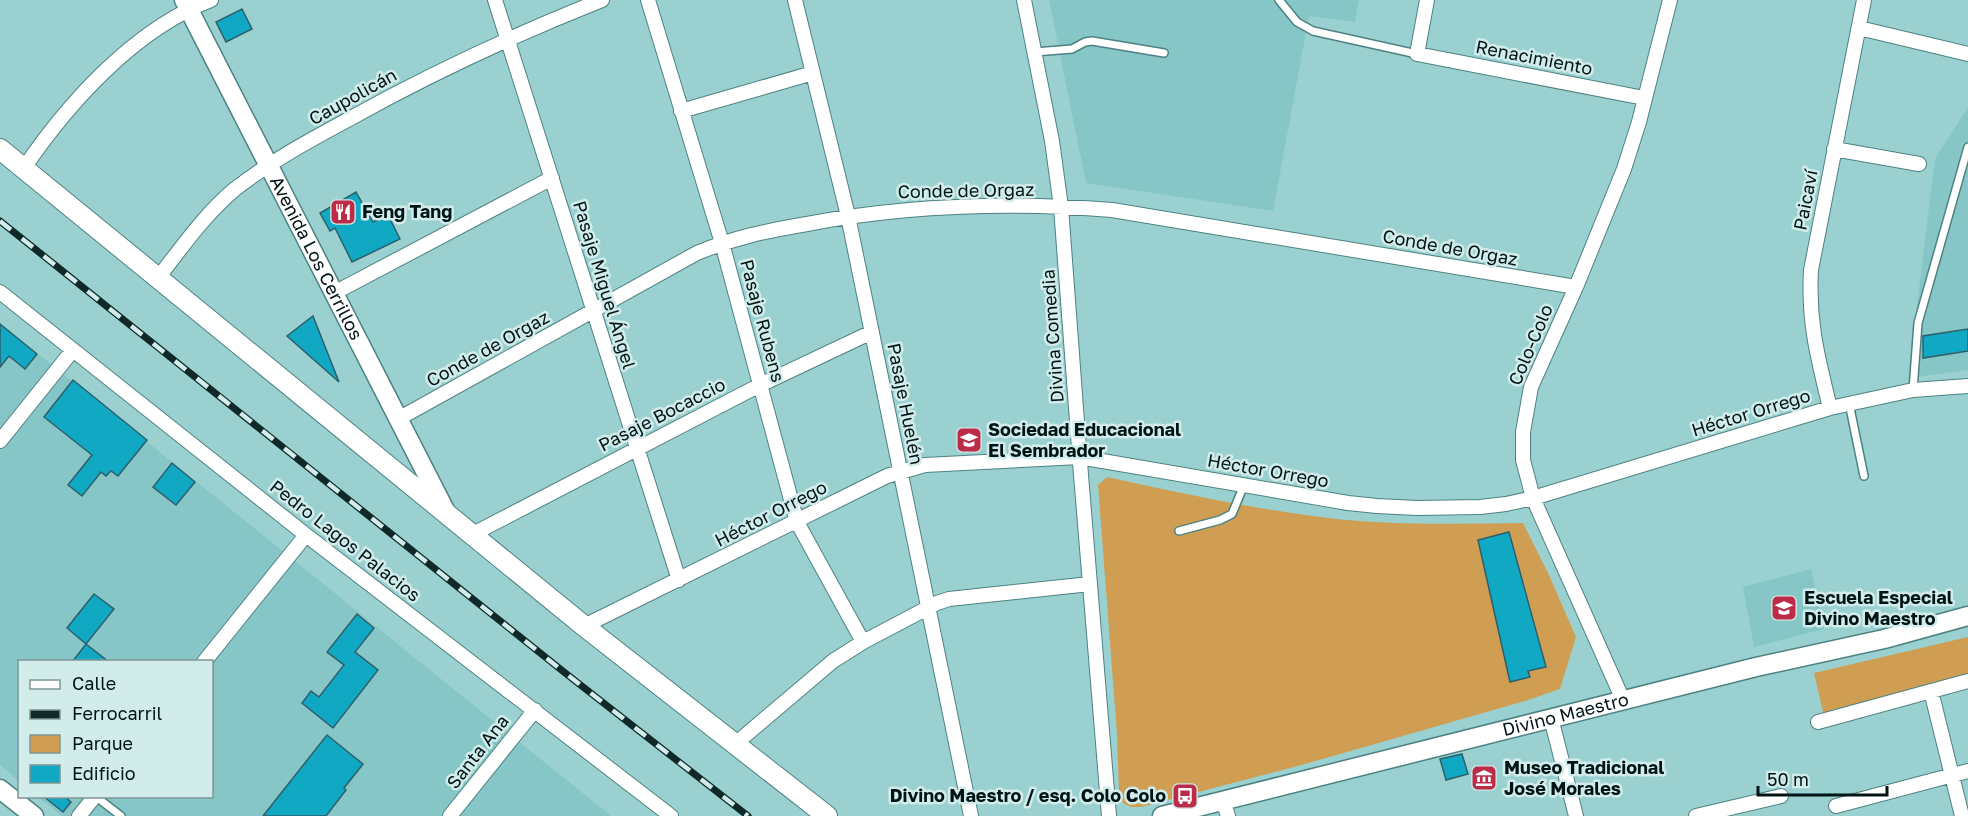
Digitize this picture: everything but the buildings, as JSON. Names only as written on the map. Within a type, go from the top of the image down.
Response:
[{"type":"main road","points":[[0,149],[471,535],[734,745],[827,816]]},
{"type":"street","points":[[24,168],[55,126],[103,75],[148,35],[187,5],[211,0]]},
{"type":"street","name":"Pasaje Miguel Ángel","points":[[495,0],[679,580]]},
{"type":"street","name":"Caupolicán","points":[[158,278],[211,212],[235,190],[269,165],[390,96],[508,39],[602,0]]},
{"type":"street","name":"Pasaje Rubens","points":[[648,0],[722,243],[797,522],[863,642]]},
{"type":"street","name":"Pasaje Huelén","points":[[795,0],[848,216],[971,816]]},
{"type":"street","name":"Divina Comedia","points":[[1024,0],[1052,141],[1061,207],[1109,816]]},
{"type":"street","points":[[1417,54],[1427,0]]},
{"type":"street","name":"Colo-Colo","points":[[1623,700],[1533,498],[1523,460],[1523,432],[1527,402],[1537,371],[1576,287],[1624,169],[1670,0]]},
{"type":"street","name":"Paicaví","points":[[1830,408],[1813,335],[1810,292],[1814,248],[1864,0]]},
{"type":"street","name":"Avenida Los Cerrillos","points":[[187,5],[449,517]]},
{"type":"street","points":[[1859,28],[1968,54]]},
{"type":"street","name":"Renacimiento","points":[[1417,54],[1644,98]]},
{"type":"street","points":[[681,111],[813,72]]},
{"type":"street","points":[[1834,149],[1919,164]]},
{"type":"street","points":[[334,293],[552,178]]},
{"type":"street","name":"Conde de Orgaz","points":[[398,419],[697,254],[722,243],[740,237],[848,216],[909,209],[1061,207],[1142,214],[1576,287]]},
{"type":"street","name":"Pedro Lagos Palacios","points":[[0,292],[306,535],[671,816]]},
{"type":"street","name":"Pasaje Bocaccio","points":[[471,535],[760,385],[872,332]]},
{"type":"street","points":[[0,441],[73,350]]},
{"type":"street","name":"Héctor Orrego","points":[[584,626],[899,471],[938,463],[1079,457],[1348,503],[1397,508],[1486,507],[1533,498],[1830,408],[1913,390],[1968,386]]},
{"type":"street","points":[[206,660],[306,535]]},
{"type":"street","points":[[734,745],[818,672],[863,642],[949,598],[1090,584]]},
{"type":"street","name":"Divino Maestro","points":[[1162,816],[1225,808],[1551,718],[1806,655],[1865,644],[1968,616]]},
{"type":"street","points":[[1818,722],[1968,681]]},
{"type":"street","points":[[1931,691],[1962,816]]},
{"type":"street","name":"Santa Ana","points":[[450,816],[535,710]]},
{"type":"street","points":[[1551,718],[1576,816]]},
{"type":"street","points":[[1836,806],[1968,771]]},
{"type":"street","points":[[0,789],[34,816]]},
{"type":"street","points":[[1696,816],[1780,795]]},
{"type":"street","points":[[79,816],[93,798]]},
{"type":"lane","points":[[1279,0],[1297,22],[1313,31],[1417,54]]},
{"type":"lane","points":[[1035,52],[1072,49],[1092,41],[1164,52]]},
{"type":"lane","points":[[1913,390],[1918,323],[1968,147]]},
{"type":"lane","points":[[1850,403],[1864,476]]},
{"type":"lane","points":[[1179,531],[1220,520],[1232,514],[1244,485]]},
{"type":"lane","points":[[98,798],[121,816]]},
{"type":"shaded area","points":[[1049,0],[1359,0],[1355,22],[1309,16],[1273,211],[1086,183]]},
{"type":"shaded area","points":[[1968,107],[1968,370],[1908,378],[1935,159]]},
{"type":"shaded area","points":[[0,323],[611,816],[62,816],[39,798],[213,798],[213,660],[18,660],[18,780],[0,765]]},
{"type":"shaded area","name":"Escuela Especial Divino Maestro","points":[[1811,569],[1824,629],[1754,647],[1743,587]]},
{"type":"green space","points":[[1107,477],[1236,504],[1339,519],[1418,524],[1523,523],[1576,637],[1560,689],[1298,766],[1141,807],[1131,807],[1123,803],[1119,791],[1117,734],[1098,485]]},
{"type":"green space","points":[[1968,637],[1968,677],[1824,716],[1814,673]]},
{"type":"railway","points":[[0,221],[569,676],[748,816]]},
{"type":"place","name":"Feng Tang","points":[[343,212]]},
{"type":"place","name":"Sociedad Educacional El Sembrador","points":[[969,440]]},
{"type":"place","name":"Escuela Especial Divino Maestro","points":[[1784,608]]},
{"type":"place","name":"Museo Tradicional José Morales","points":[[1484,778]]},
{"type":"place","name":"Divino Maestro / esq. Colo Colo","points":[[1185,796]]}]
